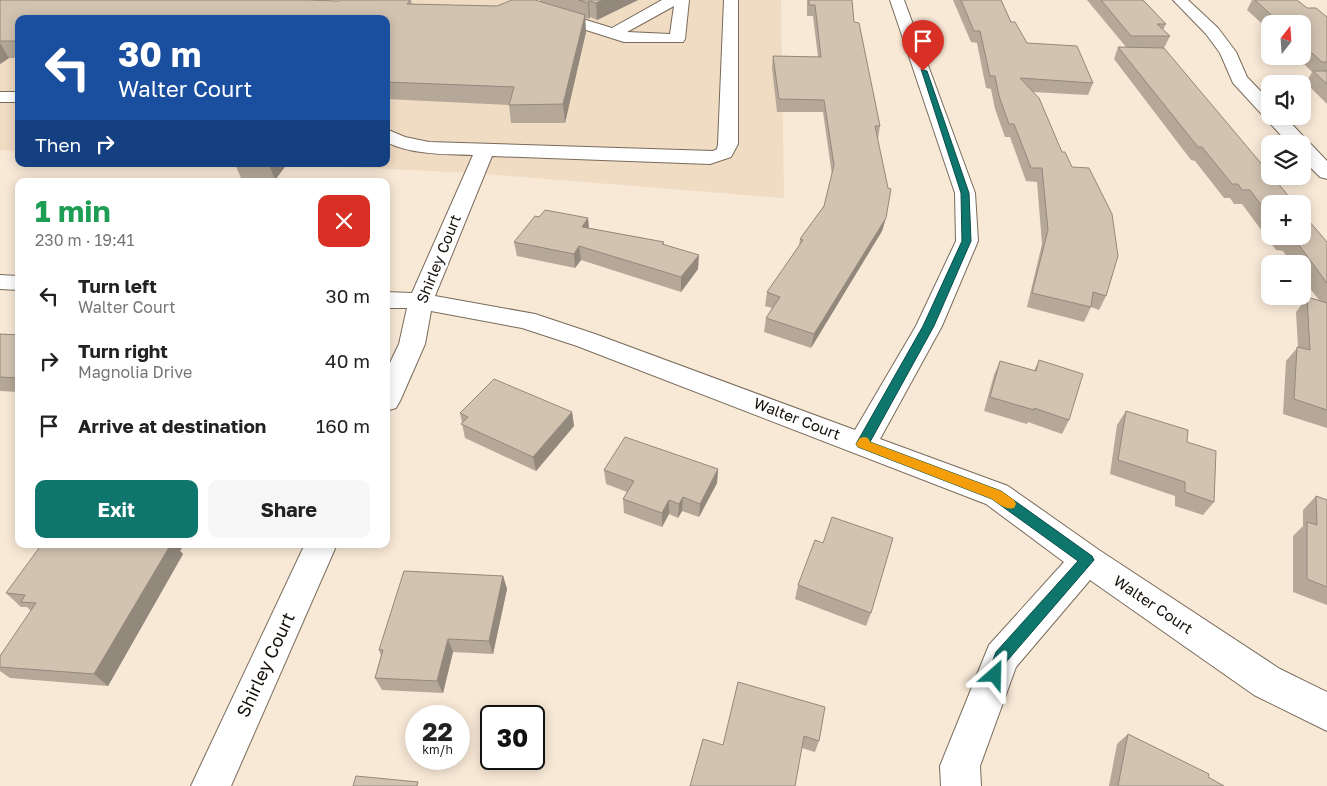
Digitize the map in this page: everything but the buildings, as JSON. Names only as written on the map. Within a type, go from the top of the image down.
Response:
[{"type":"street","points":[[613,34],[673,0]]},
{"type":"street","points":[[535,9],[624,38],[677,39],[682,0]]},
{"type":"street","points":[[390,137],[399,141],[429,148],[710,158],[723,155],[728,150],[731,0]]},
{"type":"street","points":[[862,444],[929,326],[967,241],[965,193],[897,0]]},
{"type":"street","points":[[1180,0],[1212,31],[1228,52],[1239,79],[1261,102]]},
{"type":"street","points":[[0,97],[15,97]]},
{"type":"street","points":[[1282,125],[1292,135]]},
{"type":"street","name":"Shirley Court","points":[[390,392],[412,344],[421,301],[485,150]]},
{"type":"street","points":[[1314,155],[1327,173]]},
{"type":"street","name":"Walter Court","points":[[390,300],[421,301],[526,320],[586,340],[997,495],[1087,560],[1267,682],[1327,712]]},
{"type":"street","name":"Shirley Court","points":[[211,786],[319,548]]},
{"type":"street","points":[[961,786],[960,766],[1002,657],[1087,560]]},
{"type":"shaded area","points":[[0,0],[781,0],[784,198],[474,173],[346,167],[390,167],[390,15],[15,15],[15,151],[0,150]]},
{"type":"slow traffic","points":[[864,441],[862,444],[997,495],[1009,504]]},
{"type":"route","points":[[923,71],[965,193],[967,241],[929,326],[862,444],[997,495],[1087,560],[1002,657],[995,675]]}]
